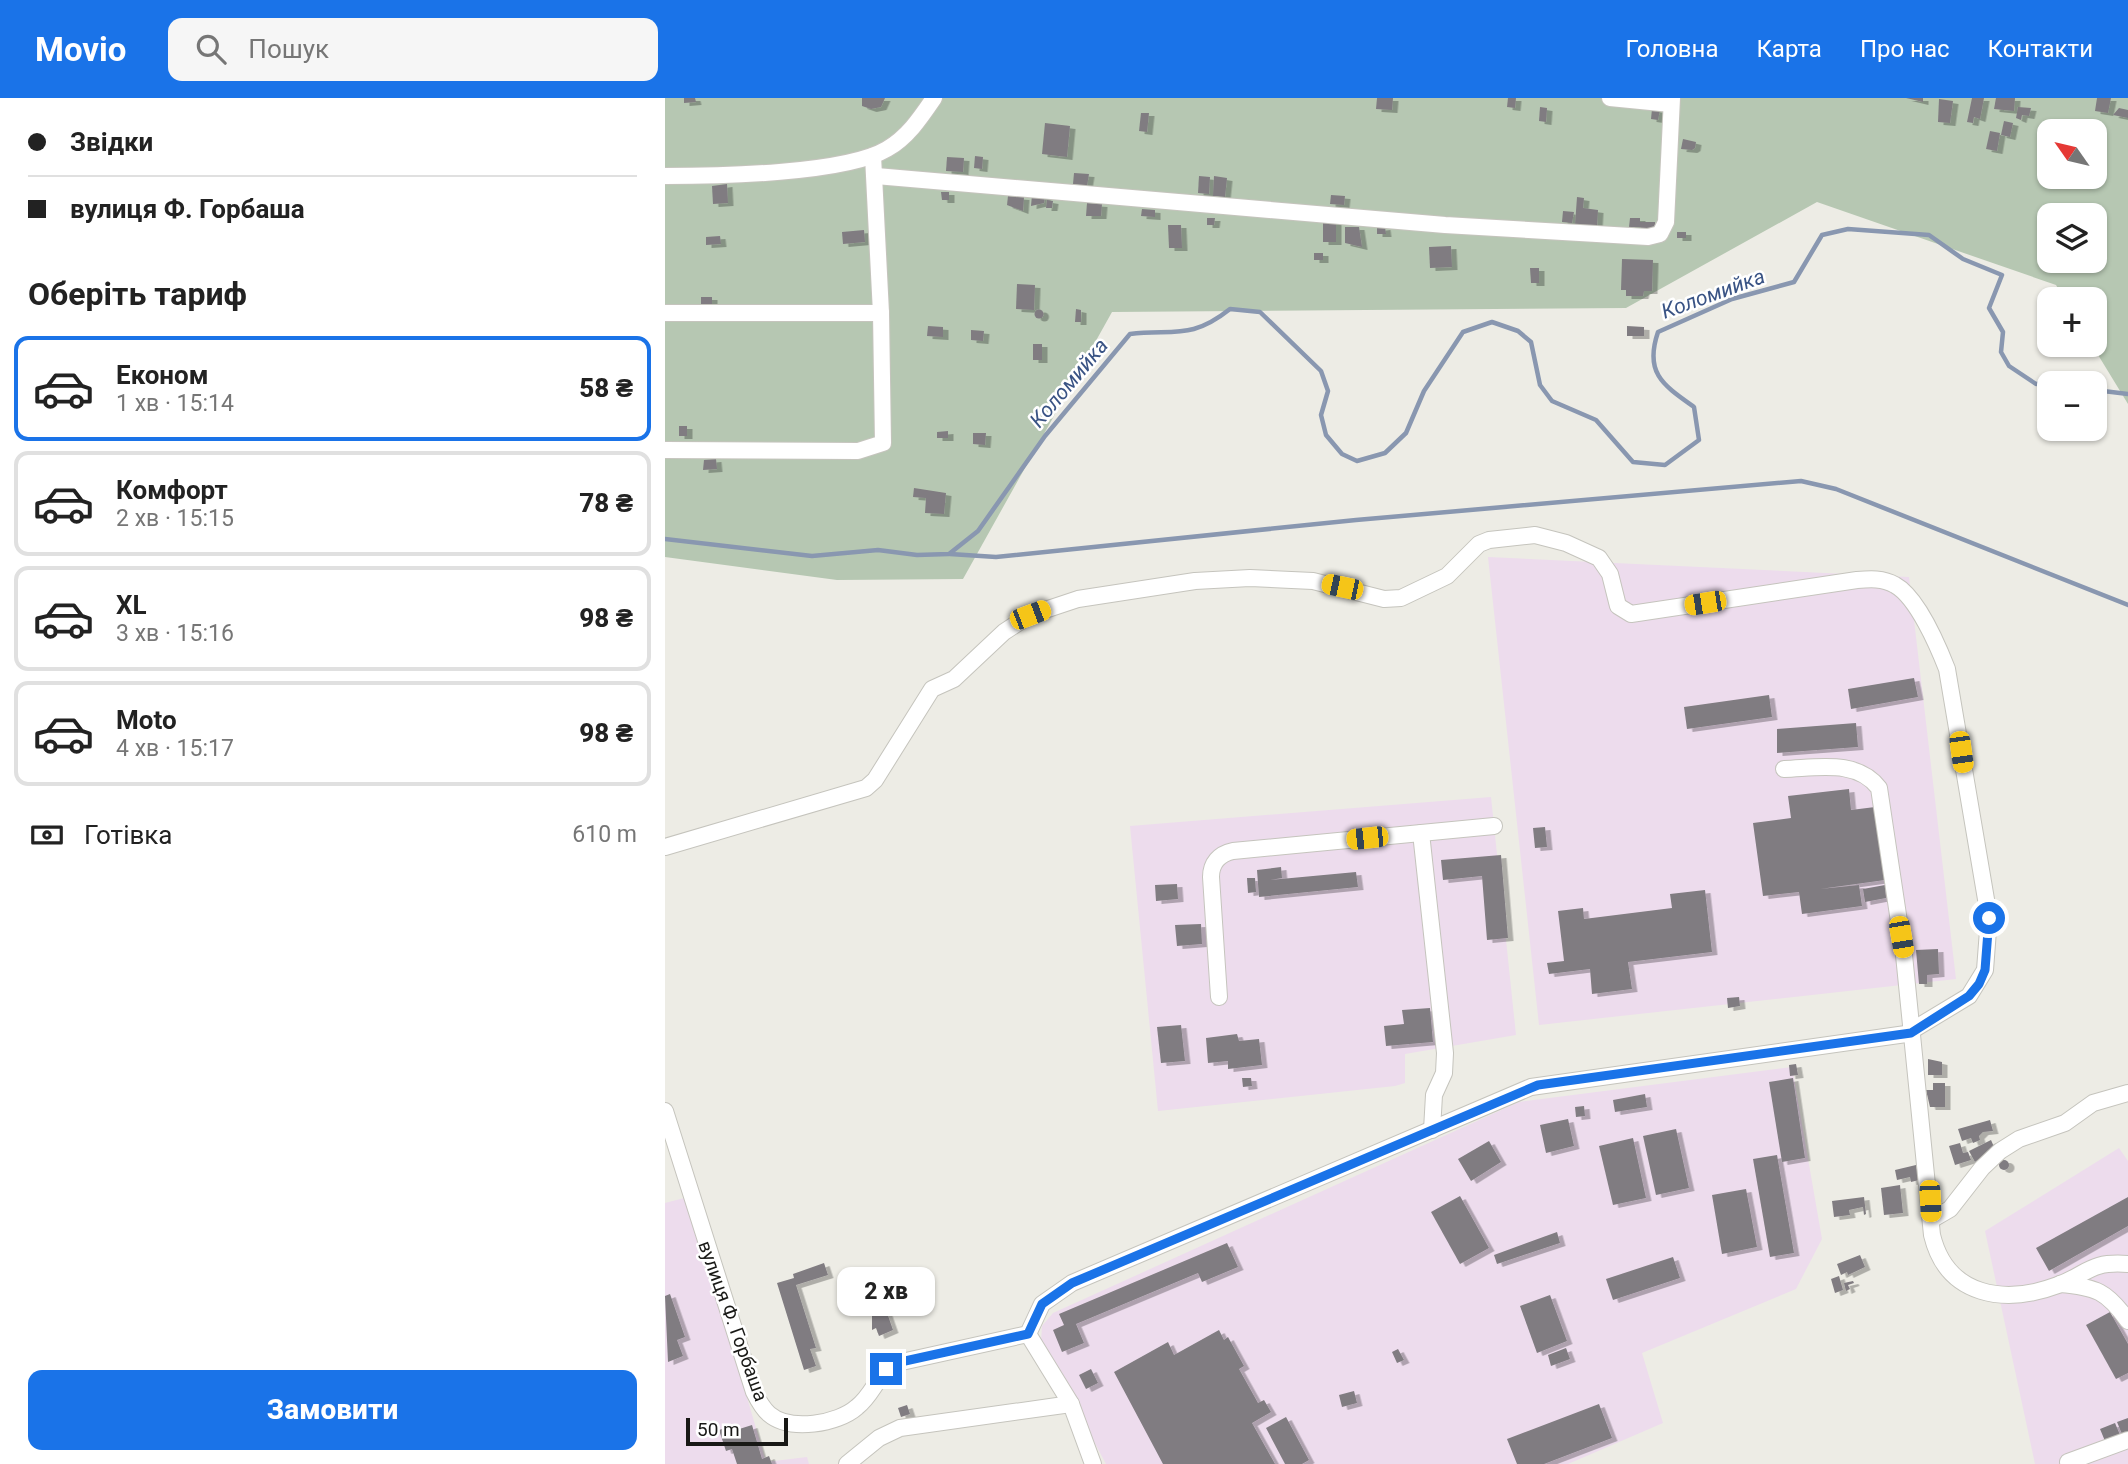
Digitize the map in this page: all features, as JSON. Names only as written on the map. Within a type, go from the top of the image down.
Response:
[{"type":"street","points":[[665,176],[813,168],[873,156],[901,139],[934,98]]},
{"type":"street","points":[[876,176],[1431,224],[1648,237],[1660,233],[1666,222],[1672,101],[1610,98]]},
{"type":"street","points":[[665,450],[858,451],[883,443],[881,313],[873,156]]},
{"type":"street","points":[[665,313],[881,313]]},
{"type":"street","points":[[665,847],[866,788],[875,780],[932,689],[954,679],[1004,632],[1030,615],[1078,599],[1195,581],[1250,578],[1313,581],[1384,599],[1401,598],[1447,576],[1479,544],[1489,540],[1535,535],[1566,543],[1598,558],[1610,574],[1618,606],[1632,614],[1873,579],[1895,585],[1903,591],[1935,641],[1947,669],[1989,918],[1985,970],[1979,984],[1969,996],[1911,1033],[1538,1085],[1072,1283],[1042,1304],[1028,1334],[1072,1404],[1093,1464]]},
{"type":"street","points":[[1784,769],[1848,767],[1871,777],[1879,788],[1904,955],[1934,1244],[1945,1263],[1958,1280],[1974,1290],[2014,1294],[2060,1284],[2098,1265],[2128,1264]]},
{"type":"street","points":[[1219,997],[1210,877],[1213,865],[1221,855],[1233,851],[1494,825]]},
{"type":"street","points":[[1421,832],[1445,1053],[1444,1073],[1434,1095],[1432,1130]]},
{"type":"street","points":[[1931,1220],[1950,1209],[1982,1168],[2000,1151],[2019,1139],[2065,1123],[2093,1103],[2128,1093]]},
{"type":"street","name":"вулиця Ф. Горбаша","points":[[665,1111],[750,1380],[770,1415],[796,1424],[842,1416],[859,1406],[883,1372],[897,1363],[1028,1334]]},
{"type":"street","points":[[2060,1284],[2085,1286],[2105,1294],[2128,1321]]},
{"type":"street","points":[[847,1464],[879,1438],[899,1428],[1072,1404]]},
{"type":"street","points":[[2068,1462],[2128,1440]]},
{"type":"shaded area","points":[[1488,557],[1909,577],[1956,979],[1539,1025]]},
{"type":"shaded area","points":[[1491,797],[1516,1035],[1405,1054],[1405,1083],[1395,1086],[1158,1111],[1130,826]]},
{"type":"shaded area","points":[[1792,1067],[1822,1239],[1796,1289],[1642,1353],[1663,1423],[1568,1464],[1106,1464],[1041,1342],[1042,1326],[1053,1313],[1519,1102]]},
{"type":"shaded area","points":[[2119,1148],[2128,1161],[2128,1464],[2035,1464],[1985,1231]]},
{"type":"shaded area","points":[[688,1197],[766,1462],[807,1457],[809,1464],[665,1464],[665,1203]]},
{"type":"green space","points":[[665,98],[2128,98],[2128,404],[2099,357],[2107,357],[2107,287],[2057,287],[1817,202],[1626,308],[1112,312],[963,579],[837,580],[665,557]]},
{"type":"building","points":[[684,98],[695,98],[696,102],[684,103]]},
{"type":"building","points":[[862,98],[885,98],[881,107],[871,109],[862,106]]},
{"type":"building","points":[[1377,98],[1393,98],[1392,110],[1376,109]]},
{"type":"building","points":[[1508,98],[1516,98],[1515,108],[1507,107]]},
{"type":"building","points":[[1906,98],[1923,98],[1923,102]]},
{"type":"building","points":[[1972,98],[1984,98],[1980,119],[1974,117],[1973,123],[1967,122]]},
{"type":"building","points":[[1996,98],[2015,98],[2014,111],[1994,109]]},
{"type":"building","points":[[2097,98],[2111,98],[2108,113],[2095,111]]},
{"type":"building","points":[[1939,99],[1953,101],[1950,123],[1938,122]]},
{"type":"building","points":[[1540,107],[1547,108],[1546,122],[1539,121]]},
{"type":"building","points":[[2018,107],[2031,108],[2029,116],[2022,115],[2021,120],[2016,118]]},
{"type":"building","points":[[2119,108],[2128,110],[2128,118],[2113,115]]},
{"type":"building","points":[[1652,109],[1660,110],[1658,120],[1651,119]]},
{"type":"building","points":[[1141,113],[1149,113],[1147,132],[1139,131]]},
{"type":"building","points":[[2004,121],[2013,123],[2010,137],[2001,135]]},
{"type":"building","points":[[1045,123],[1070,126],[1067,157],[1042,154]]},
{"type":"building","points":[[1990,131],[2000,133],[1997,151],[1986,149]]},
{"type":"building","points":[[1683,139],[1696,142],[1695,148],[1681,149]]},
{"type":"building","points":[[975,156],[983,157],[982,169],[974,168]]},
{"type":"building","points":[[947,157],[964,158],[963,172],[946,171]]},
{"type":"building","points":[[1074,173],[1089,174],[1087,186],[1073,184]]},
{"type":"building","points":[[1199,176],[1210,177],[1209,194],[1198,193]]},
{"type":"building","points":[[1214,176],[1227,178],[1225,197],[1213,196]]},
{"type":"building","points":[[727,184],[728,203],[713,204],[712,186]]},
{"type":"building","points":[[941,192],[949,192],[949,200],[942,200]]},
{"type":"building","points":[[1032,195],[1045,196],[1044,203],[1031,206]]},
{"type":"building","points":[[1331,195],[1345,196],[1344,205],[1330,204]]},
{"type":"building","points":[[1008,196],[1024,197],[1023,211],[1007,205]]},
{"type":"building","points":[[1577,197],[1584,198],[1583,208],[1598,210],[1597,227],[1575,225]]},
{"type":"building","points":[[1047,200],[1053,201],[1052,208],[1046,208]]},
{"type":"building","points":[[1087,203],[1102,204],[1101,216],[1086,216]]},
{"type":"building","points":[[1142,209],[1155,210],[1155,217],[1141,216]]},
{"type":"building","points":[[1563,211],[1574,212],[1572,223],[1562,222]]},
{"type":"building","points":[[1207,218],[1215,218],[1214,225],[1207,225]]},
{"type":"building","points":[[1630,218],[1640,218],[1640,222],[1655,222],[1655,231],[1641,231],[1641,227],[1629,227]]},
{"type":"building","points":[[1323,221],[1336,221],[1336,242],[1323,242]]},
{"type":"building","points":[[1168,225],[1181,225],[1182,248],[1169,248]]},
{"type":"building","points":[[1345,227],[1359,227],[1362,247],[1345,243]]},
{"type":"building","points":[[1385,227],[1386,234],[1377,234],[1377,228]]},
{"type":"building","points":[[864,230],[865,242],[843,244],[842,232]]},
{"type":"building","points":[[1677,232],[1686,232],[1686,238],[1677,238]]},
{"type":"building","points":[[720,236],[721,244],[706,245],[706,237]]},
{"type":"building","points":[[1451,246],[1452,267],[1430,268],[1429,247]]},
{"type":"building","points":[[1314,253],[1323,253],[1323,260],[1314,260]]},
{"type":"building","points":[[1622,259],[1653,260],[1652,291],[1644,291],[1643,296],[1626,296],[1626,290],[1621,290]]},
{"type":"building","points":[[1530,268],[1539,268],[1539,283],[1531,283]]},
{"type":"building","points":[[1017,284],[1035,285],[1034,310],[1016,309]]},
{"type":"building","points":[[701,297],[712,297],[712,305],[701,305]]},
{"type":"building","points":[[1039,309],[1044,314],[1039,319],[1034,314]]},
{"type":"building","points":[[1076,309],[1081,310],[1081,322],[1075,322]]},
{"type":"building","points":[[928,326],[943,327],[943,337],[927,336]]},
{"type":"building","points":[[1627,326],[1644,327],[1644,336],[1627,336]]},
{"type":"building","points":[[971,330],[984,331],[983,341],[971,340]]},
{"type":"building","points":[[1033,344],[1042,344],[1042,360],[1033,360]]},
{"type":"building","points":[[679,426],[687,426],[687,436],[679,436]]},
{"type":"building","points":[[948,431],[948,438],[937,438],[937,432]]},
{"type":"building","points":[[973,433],[986,433],[985,445],[973,444]]},
{"type":"building","points":[[716,459],[717,469],[703,470],[704,460]]},
{"type":"building","points":[[914,488],[946,493],[944,514],[925,513],[926,498],[913,497]]},
{"type":"building","points":[[1914,678],[1918,697],[1851,709],[1848,689]]},
{"type":"building","points":[[1769,695],[1772,717],[1687,729],[1684,707]]},
{"type":"building","points":[[1856,723],[1858,747],[1777,753],[1777,729]]},
{"type":"building","points":[[1849,789],[1851,810],[1875,807],[1885,880],[1820,889],[1859,885],[1862,906],[1802,914],[1799,892],[1763,896],[1753,823],[1791,818],[1788,796]]},
{"type":"building","points":[[1545,827],[1547,847],[1535,848],[1533,828]]},
{"type":"building","points":[[1501,855],[1508,938],[1487,940],[1482,876],[1443,880],[1441,860]]},
{"type":"building","points":[[1281,867],[1282,878],[1270,880],[1356,872],[1358,887],[1259,897],[1257,870]]},
{"type":"building","points":[[1247,878],[1255,878],[1256,892],[1248,893]]},
{"type":"building","points":[[1177,884],[1178,899],[1156,901],[1155,885]]},
{"type":"building","points":[[1885,885],[1886,898],[1865,902],[1863,889]]},
{"type":"building","points":[[1705,890],[1712,952],[1628,962],[1632,989],[1592,994],[1590,969],[1549,974],[1547,963],[1564,961],[1558,911],[1583,908],[1584,919],[1672,908],[1670,894]]},
{"type":"building","points":[[1201,924],[1202,944],[1177,946],[1175,925]]},
{"type":"building","points":[[1938,949],[1939,974],[1927,975],[1927,984],[1919,984],[1916,950]]},
{"type":"building","points":[[1739,997],[1740,1006],[1728,1008],[1727,998]]},
{"type":"building","points":[[1430,1008],[1433,1042],[1386,1046],[1384,1026],[1404,1024],[1402,1010]]},
{"type":"building","points":[[1181,1025],[1185,1061],[1161,1063],[1157,1027]]},
{"type":"building","points":[[1237,1034],[1239,1041],[1259,1039],[1262,1065],[1228,1069],[1228,1061],[1208,1063],[1206,1038]]},
{"type":"building","points":[[1928,1059],[1942,1062],[1942,1075],[1928,1075]]},
{"type":"building","points":[[1796,1064],[1798,1075],[1790,1076],[1789,1065]]},
{"type":"building","points":[[1242,1078],[1251,1078],[1252,1086],[1243,1087]]},
{"type":"building","points":[[1793,1078],[1805,1158],[1782,1162],[1769,1082]]},
{"type":"building","points":[[1933,1083],[1945,1083],[1945,1107],[1930,1107],[1926,1090],[1933,1090]]},
{"type":"building","points":[[1645,1094],[1647,1107],[1615,1112],[1613,1100]]},
{"type":"building","points":[[1584,1106],[1585,1116],[1576,1117],[1575,1107]]},
{"type":"building","points":[[1568,1119],[1574,1146],[1546,1153],[1540,1125]]},
{"type":"building","points":[[1990,1120],[1993,1131],[1983,1132],[1979,1136],[1980,1140],[1973,1143],[1971,1138],[1962,1141],[1958,1129]]},
{"type":"building","points":[[1676,1129],[1689,1188],[1656,1195],[1643,1136]]},
{"type":"building","points":[[1633,1138],[1646,1198],[1613,1205],[1599,1146]]},
{"type":"building","points":[[1991,1140],[1995,1149],[1975,1162],[1969,1151]]},
{"type":"building","points":[[1489,1141],[1501,1162],[1471,1181],[1458,1159]]},
{"type":"building","points":[[1960,1143],[1963,1153],[1968,1152],[1971,1160],[1955,1165],[1949,1146]]},
{"type":"building","points":[[1777,1155],[1794,1253],[1770,1257],[1753,1159]]},
{"type":"building","points":[[2004,1160],[2009,1165],[2004,1170],[1999,1165]]},
{"type":"building","points":[[1916,1165],[1919,1180],[1911,1182],[1910,1177],[1897,1180],[1895,1170]]},
{"type":"building","points":[[1900,1185],[1903,1213],[1884,1215],[1881,1188]]},
{"type":"building","points":[[1746,1189],[1757,1247],[1722,1254],[1712,1195]]},
{"type":"building","points":[[1460,1196],[1489,1248],[1460,1264],[1431,1212]]},
{"type":"building","points":[[1864,1197],[1866,1214],[1864,1215],[1863,1207],[1849,1210],[1850,1215],[1834,1217],[1832,1201]]},
{"type":"building","points":[[2128,1197],[2128,1226],[2049,1271],[2036,1248]]},
{"type":"building","points":[[1557,1232],[1560,1243],[1497,1264],[1494,1255]]},
{"type":"building","points":[[1227,1243],[1238,1267],[1202,1282],[1198,1273],[1076,1324],[1084,1343],[1062,1352],[1053,1330],[1064,1325],[1059,1314]]},
{"type":"building","points":[[1860,1255],[1865,1267],[1848,1275],[1847,1272],[1841,1275],[1837,1264]]},
{"type":"building","points":[[1673,1257],[1680,1278],[1613,1300],[1606,1279]]},
{"type":"building","points":[[824,1263],[828,1275],[796,1285],[816,1348],[810,1349],[816,1366],[804,1370],[777,1283]]},
{"type":"building","points":[[1839,1276],[1843,1290],[1835,1293],[1831,1279]]},
{"type":"building","points":[[1844,1283],[1854,1283],[1848,1285],[1850,1289],[1846,1291]]},
{"type":"building","points":[[670,1294],[685,1337],[677,1340],[683,1356],[668,1362],[665,1296]]},
{"type":"building","points":[[1550,1295],[1567,1341],[1537,1353],[1520,1306]]},
{"type":"building","points":[[886,1310],[893,1330],[879,1336],[876,1328],[872,1330],[872,1315]]},
{"type":"building","points":[[2110,1312],[2128,1344],[2128,1373],[2116,1379],[2086,1325]]},
{"type":"building","points":[[1219,1330],[1224,1340],[1228,1337],[1244,1366],[1239,1369],[1258,1403],[1264,1400],[1271,1412],[1252,1423],[1275,1464],[1163,1464],[1114,1372],[1168,1342],[1174,1355]]},
{"type":"building","points":[[1566,1348],[1570,1359],[1551,1366],[1548,1355]]},
{"type":"building","points":[[1398,1349],[1404,1360],[1397,1363],[1392,1352]]},
{"type":"building","points":[[1091,1369],[1098,1383],[1086,1389],[1079,1375]]},
{"type":"building","points":[[1354,1391],[1357,1403],[1342,1407],[1339,1395]]},
{"type":"building","points":[[1599,1404],[1612,1438],[1544,1464],[1517,1464],[1507,1439]]},
{"type":"building","points":[[907,1405],[910,1414],[901,1417],[898,1408]]},
{"type":"building","points":[[1286,1417],[1309,1460],[1302,1464],[1285,1464],[1266,1428]]},
{"type":"building","points":[[2128,1418],[2128,1432],[2122,1434],[2117,1422]]},
{"type":"building","points":[[2115,1423],[2120,1435],[2105,1441],[2100,1429]]},
{"type":"building","points":[[752,1425],[762,1459],[769,1456],[772,1464],[737,1464],[732,1449],[726,1451],[719,1430],[731,1426],[733,1431]]},
{"type":"waterway","name":"Коломийка","points":[[665,539],[812,556],[878,550],[917,555],[949,554],[978,531],[1045,436],[1130,334],[1193,329],[1216,319],[1230,309],[1260,312],[1321,371],[1328,391],[1321,415],[1326,435],[1342,454],[1357,461],[1385,453],[1406,433],[1424,391],[1463,332],[1492,322],[1518,331],[1531,342],[1540,385],[1552,401],[1596,420],[1633,462],[1665,465],[1699,440],[1694,407],[1673,392],[1659,377],[1655,368],[1653,358],[1658,332],[1732,299],[1794,282],[1822,235],[1848,229],[1929,235],[1963,259],[2002,275],[1989,308],[2003,332],[2001,352],[2009,366],[2037,384]]},
{"type":"waterway","name":"Коломийка","points":[[2107,391],[2128,394]]},
{"type":"waterway","points":[[950,554],[996,557],[1356,520],[1801,481],[1836,489],[2128,605]]},
{"type":"route","points":[[886,1369],[905,1361],[1028,1334],[1042,1304],[1061,1288],[1531,1087],[1911,1033],[1969,996],[1979,984],[1988,952],[1989,918]]}]
